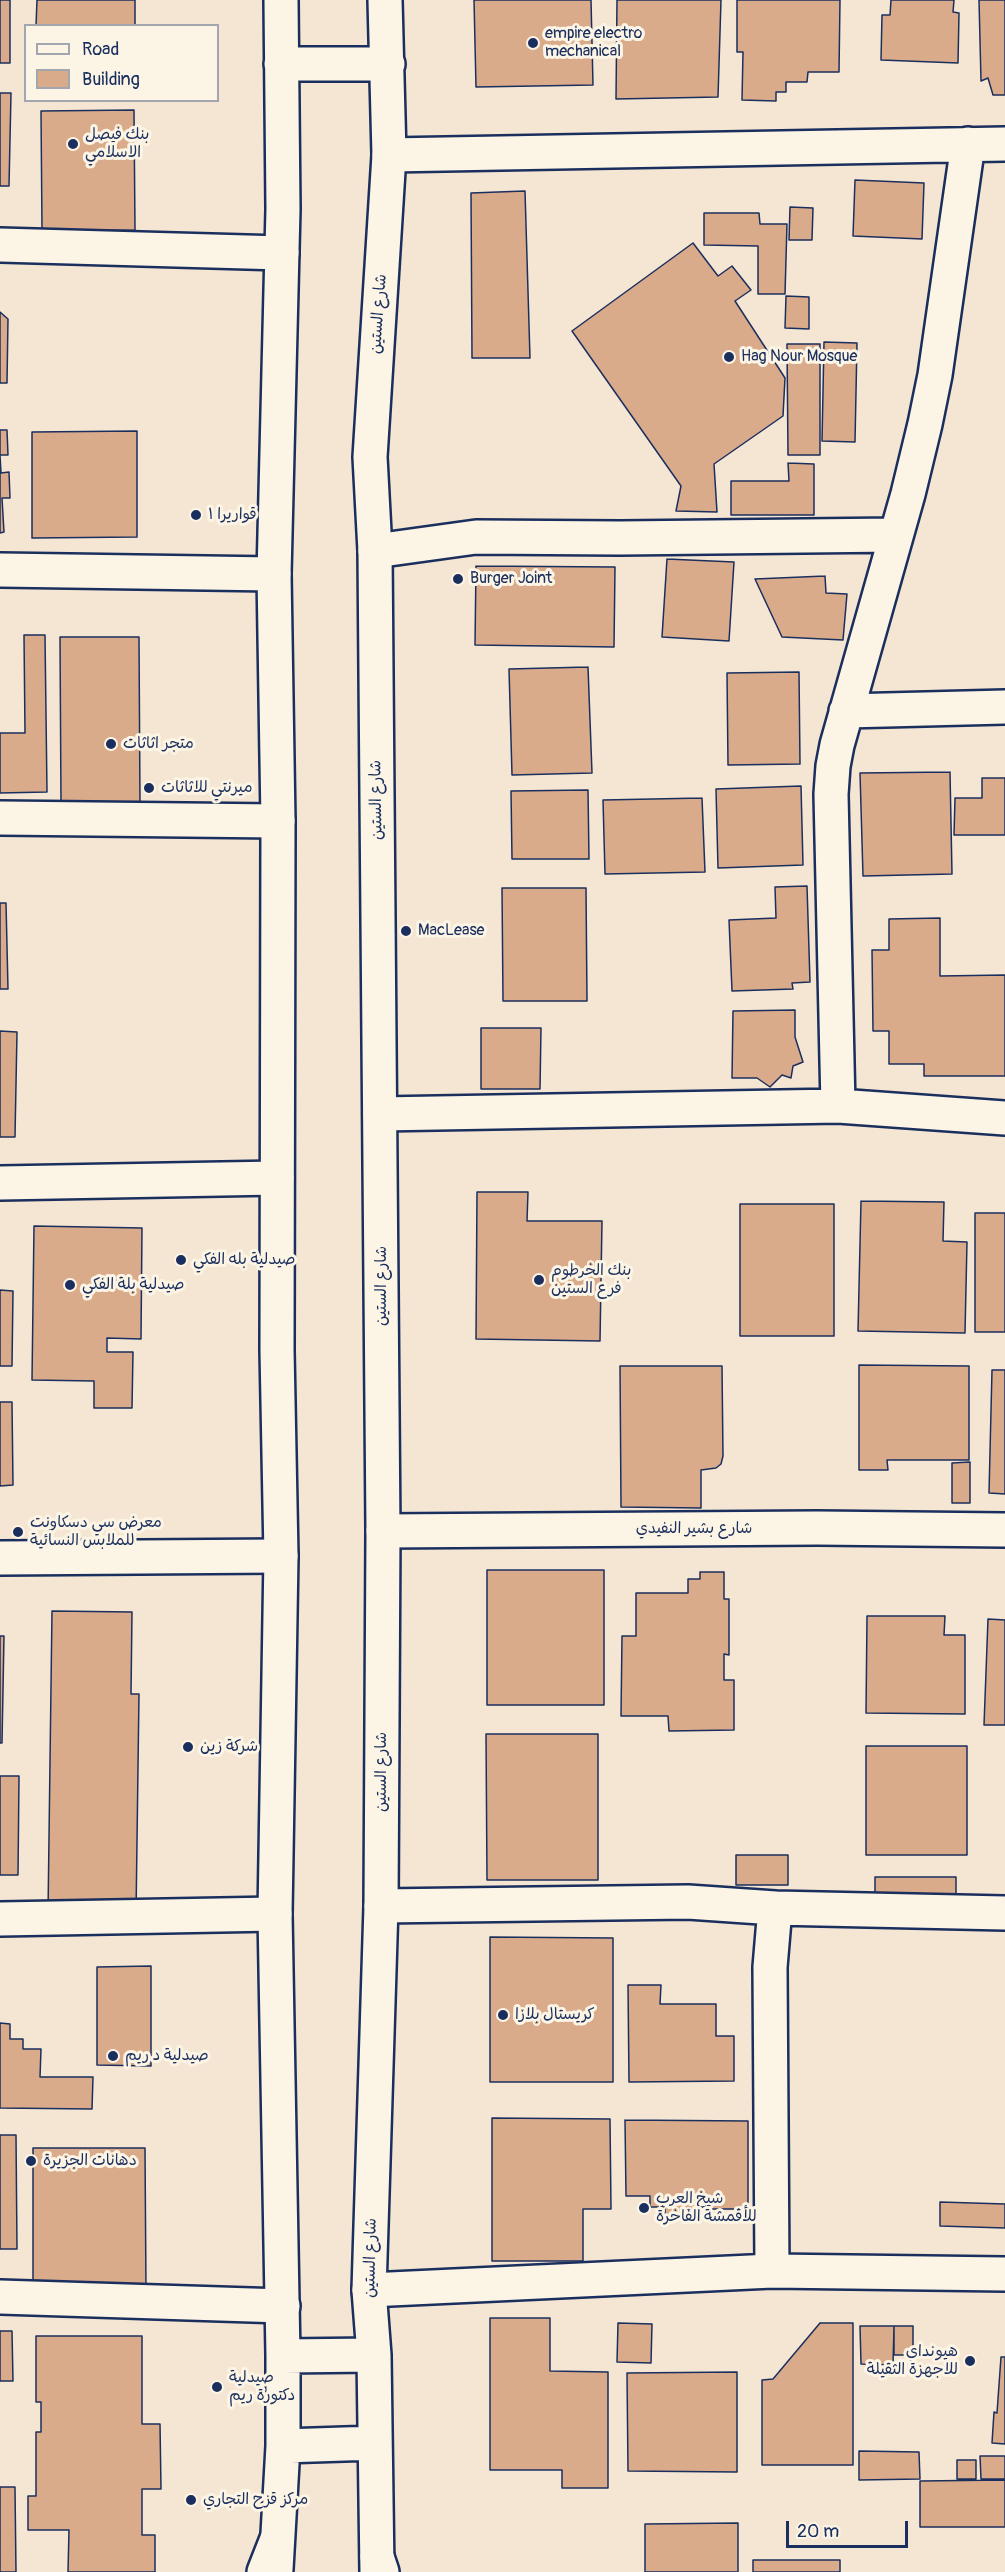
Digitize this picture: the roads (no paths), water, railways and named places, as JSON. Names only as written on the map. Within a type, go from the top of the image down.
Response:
[{"type":"main road","points":[[276,2572],[283,2446],[283,2306],[275,1914],[281,1556],[276,1350],[278,821],[274,574],[282,253],[281,0]]},
{"type":"main road","name":"شارع الستين","points":[[378,2567],[374,2355],[369,2290],[381,1906],[383,1531],[375,551],[370,457],[389,155],[385,0]]},
{"type":"main road","points":[[281,64],[388,64]]},
{"type":"main road","points":[[838,1106],[831,794],[837,745],[925,424],[935,375],[968,144]]},
{"type":"main road","points":[[389,155],[1005,144]]},
{"type":"main road","points":[[0,245],[282,253]]},
{"type":"main road","points":[[375,551],[476,537],[896,535]]},
{"type":"main road","points":[[0,570],[274,574]]},
{"type":"main road","points":[[846,711],[1005,707]]},
{"type":"main road","points":[[0,818],[278,821]]},
{"type":"main road","points":[[380,1114],[838,1106],[1005,1118]]},
{"type":"main road","points":[[0,1183],[277,1178]]},
{"type":"main road","name":"شارع بشير النفيدي","points":[[383,1531],[805,1528],[1005,1530]]},
{"type":"main road","points":[[0,1558],[281,1556]]},
{"type":"main road","points":[[381,1906],[688,1902],[775,1908],[1005,1913]]},
{"type":"main road","points":[[772,2271],[770,1967],[775,1908]]},
{"type":"main road","points":[[0,1919],[275,1914]]},
{"type":"main road","points":[[369,2290],[772,2271],[1005,2274]]},
{"type":"main road","points":[[0,2296],[283,2306]]},
{"type":"main road","points":[[283,2355],[374,2355]]},
{"type":"main road","points":[[283,2446],[375,2444]]},
{"type":"main road","points":[[264,2572],[277,2539]]},
{"type":"place","name":"empire electro mechanical","points":[[533,43]]},
{"type":"place","name":"بنك فيصل الاسلامي","points":[[73,144]]},
{"type":"place","name":"Hag Nour Mosque","points":[[729,357]]},
{"type":"place","name":"قواريرا ١","points":[[196,515]]},
{"type":"place","name":"Burger Joint","points":[[458,579]]},
{"type":"place","name":"متجر اثاثات","points":[[111,744]]},
{"type":"place","name":"ميرنتي للاثاثات","points":[[149,788]]},
{"type":"place","name":"MacLease","points":[[406,931]]},
{"type":"place","name":"صيدلية بله الفكي","points":[[181,1260]]},
{"type":"place","name":"بنك الخرطوم فرع الستين","points":[[539,1280]]},
{"type":"place","name":"صيدلية بلة الفكي","points":[[70,1285]]},
{"type":"place","name":"معرض سي دسكاونت للملابس النسائية","points":[[18,1532]]},
{"type":"place","name":"شركة زين","points":[[188,1747]]},
{"type":"place","name":"كريستال بلازا","points":[[503,2015]]},
{"type":"place","name":"صيدلية د ريم","points":[[113,2056]]},
{"type":"place","name":"دهانات الجزيرة","points":[[31,2161]]},
{"type":"place","name":"شيخ العرب للأقمشة الفاخرة","points":[[644,2208]]},
{"type":"place","name":"هيونداي للاجهزة الثقيلة","points":[[970,2361]]},
{"type":"place","name":"صيدلية دكتورة ريم","points":[[217,2387]]},
{"type":"place","name":"مركز قزح التجاري","points":[[191,2500]]}]
